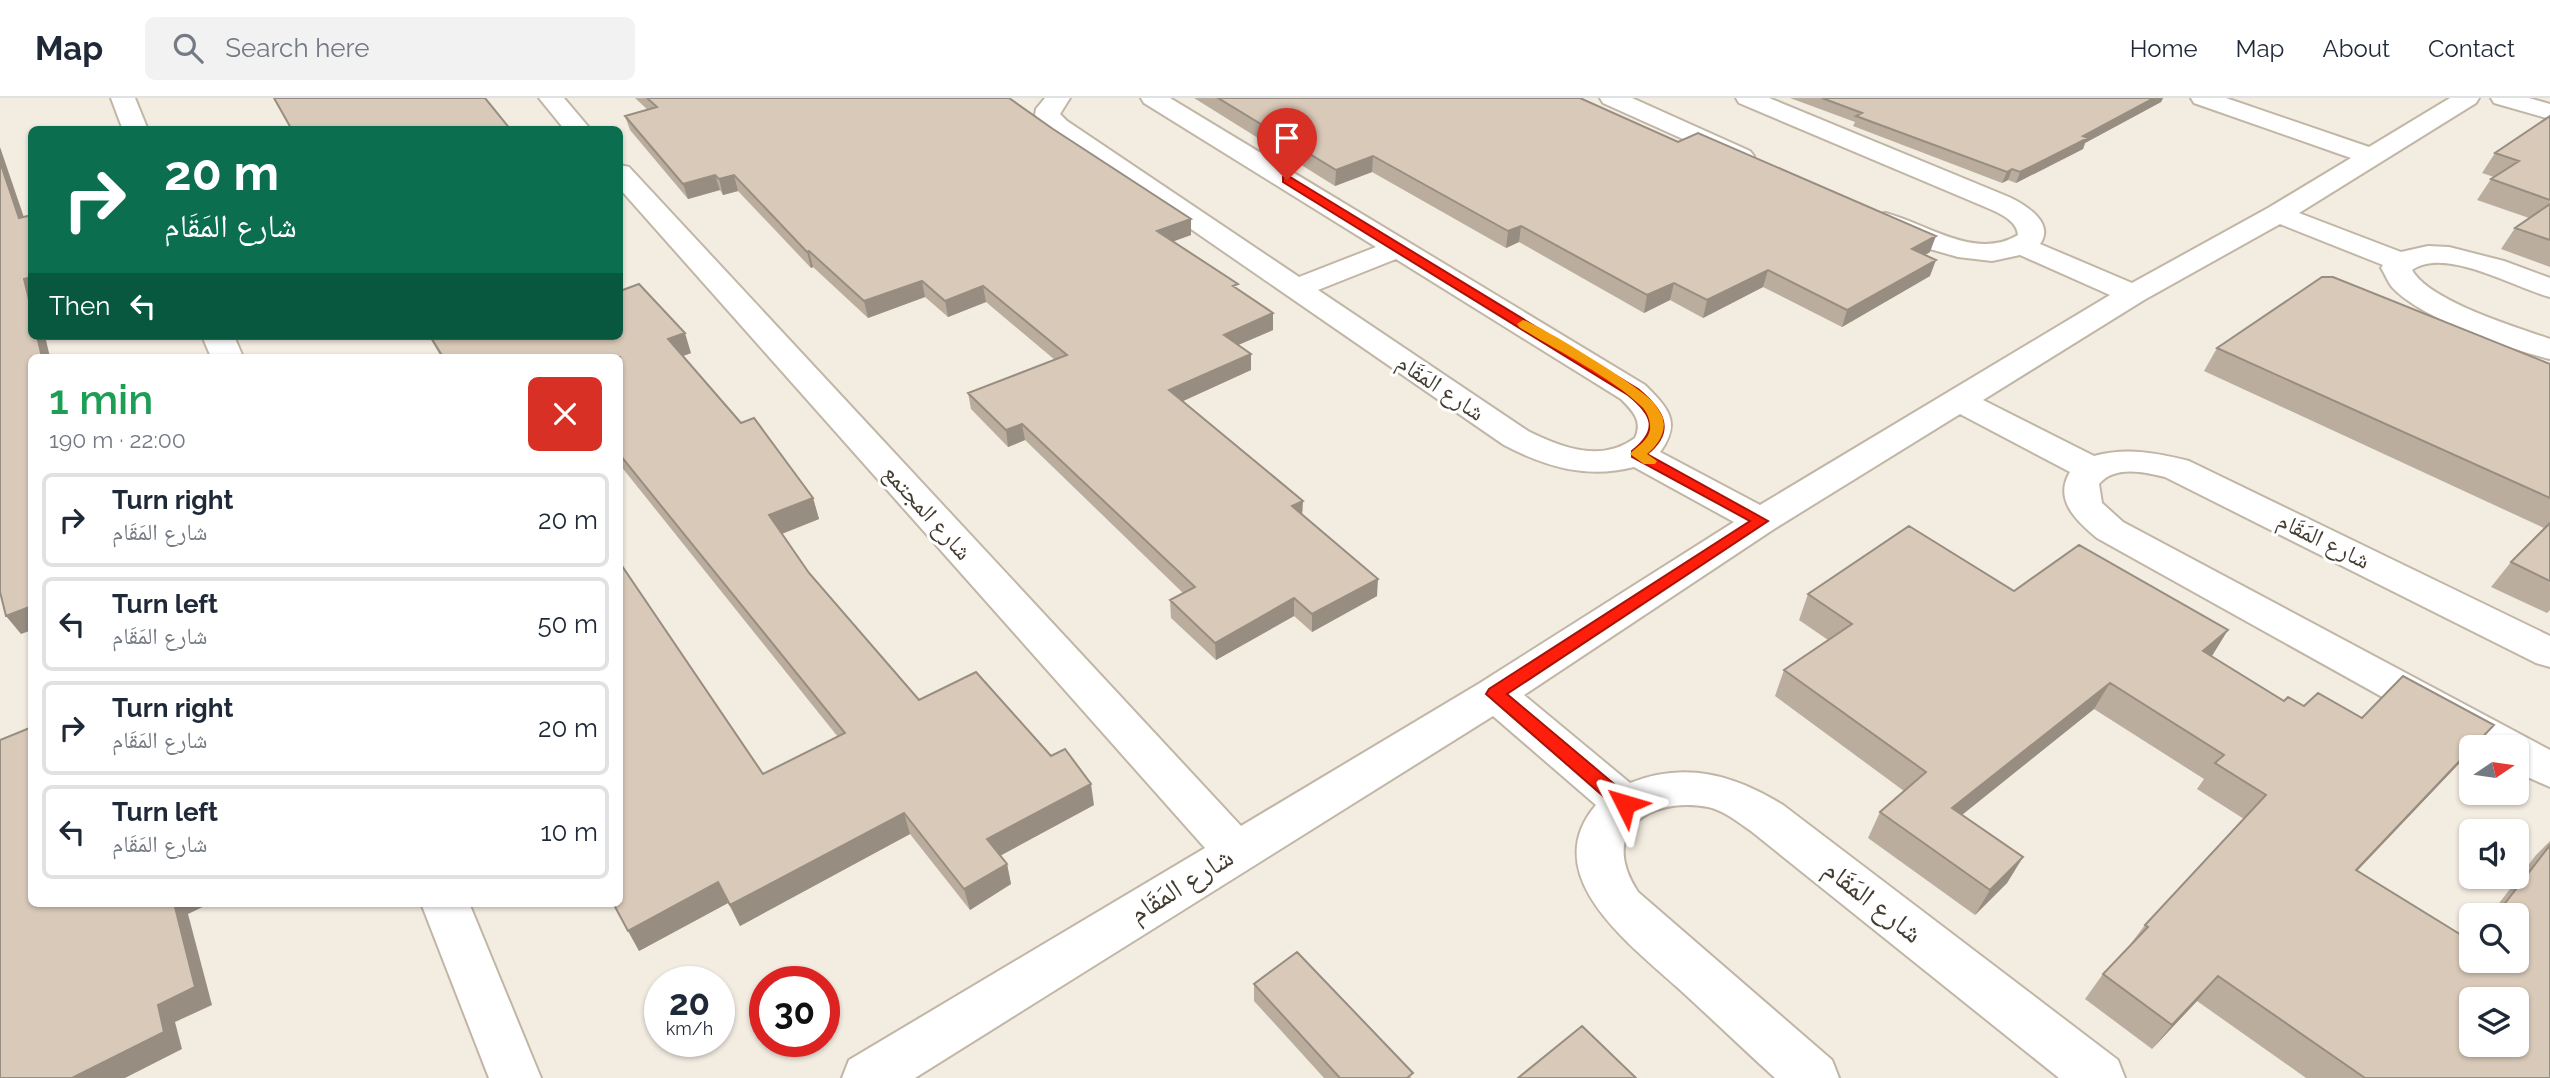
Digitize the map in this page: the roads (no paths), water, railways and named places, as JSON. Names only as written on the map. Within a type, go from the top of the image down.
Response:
[{"type":"street","points":[[123,98],[134,126]]},
{"type":"street","points":[[551,98],[576,126]]},
{"type":"street","name":"شارع المَقَام","points":[[1058,98],[1048,109],[1047,115],[1051,121],[1516,438],[1564,459],[1590,463],[1616,461],[1637,454]]},
{"type":"street","points":[[1153,98],[1615,380],[1648,404],[1656,418],[1657,431],[1650,444],[1637,454],[1761,521]]},
{"type":"street","points":[[1612,98],[1760,165]]},
{"type":"street","points":[[2203,98],[2371,156]]},
{"type":"street","name":"شارع المَقَام","points":[[868,1078],[1495,694],[1761,521],[2133,294],[2278,214],[2467,98]]},
{"type":"street","points":[[2503,98],[2550,112]]},
{"type":"street","points":[[1687,132],[1742,108],[2017,212],[2032,231],[2030,239],[2022,246],[1997,252],[1965,250],[1918,236],[1857,209]]},
{"type":"street","name":"شارع المجتمع","points":[[623,176],[1236,851]]},
{"type":"street","points":[[2278,214],[2401,262]]},
{"type":"street","points":[[2022,246],[2133,294]]},
{"type":"street","points":[[1296,288],[1398,248]]},
{"type":"street","points":[[2550,288],[2480,262],[2455,257],[2414,257],[2401,262],[2396,268],[2397,276],[2415,294],[2431,303],[2550,350]]},
{"type":"street","points":[[1959,400],[2091,469],[2082,479],[2080,491],[2084,504],[2110,530],[2486,735]]},
{"type":"street","name":"شارع المَقَام","points":[[2091,469],[2105,463],[2126,461],[2176,469],[2550,653]]},
{"type":"street","points":[[1495,694],[1625,804]]},
{"type":"street","points":[[2529,759],[2550,770]]},
{"type":"street","name":"شارع المَقَام","points":[[1813,1078],[1621,905],[1606,883],[1600,860],[1601,838],[1610,819],[1625,804],[1649,792],[1677,787],[1709,790],[1739,800],[1767,818],[2099,1078]]},
{"type":"street","points":[[447,907],[515,1078]]}]
